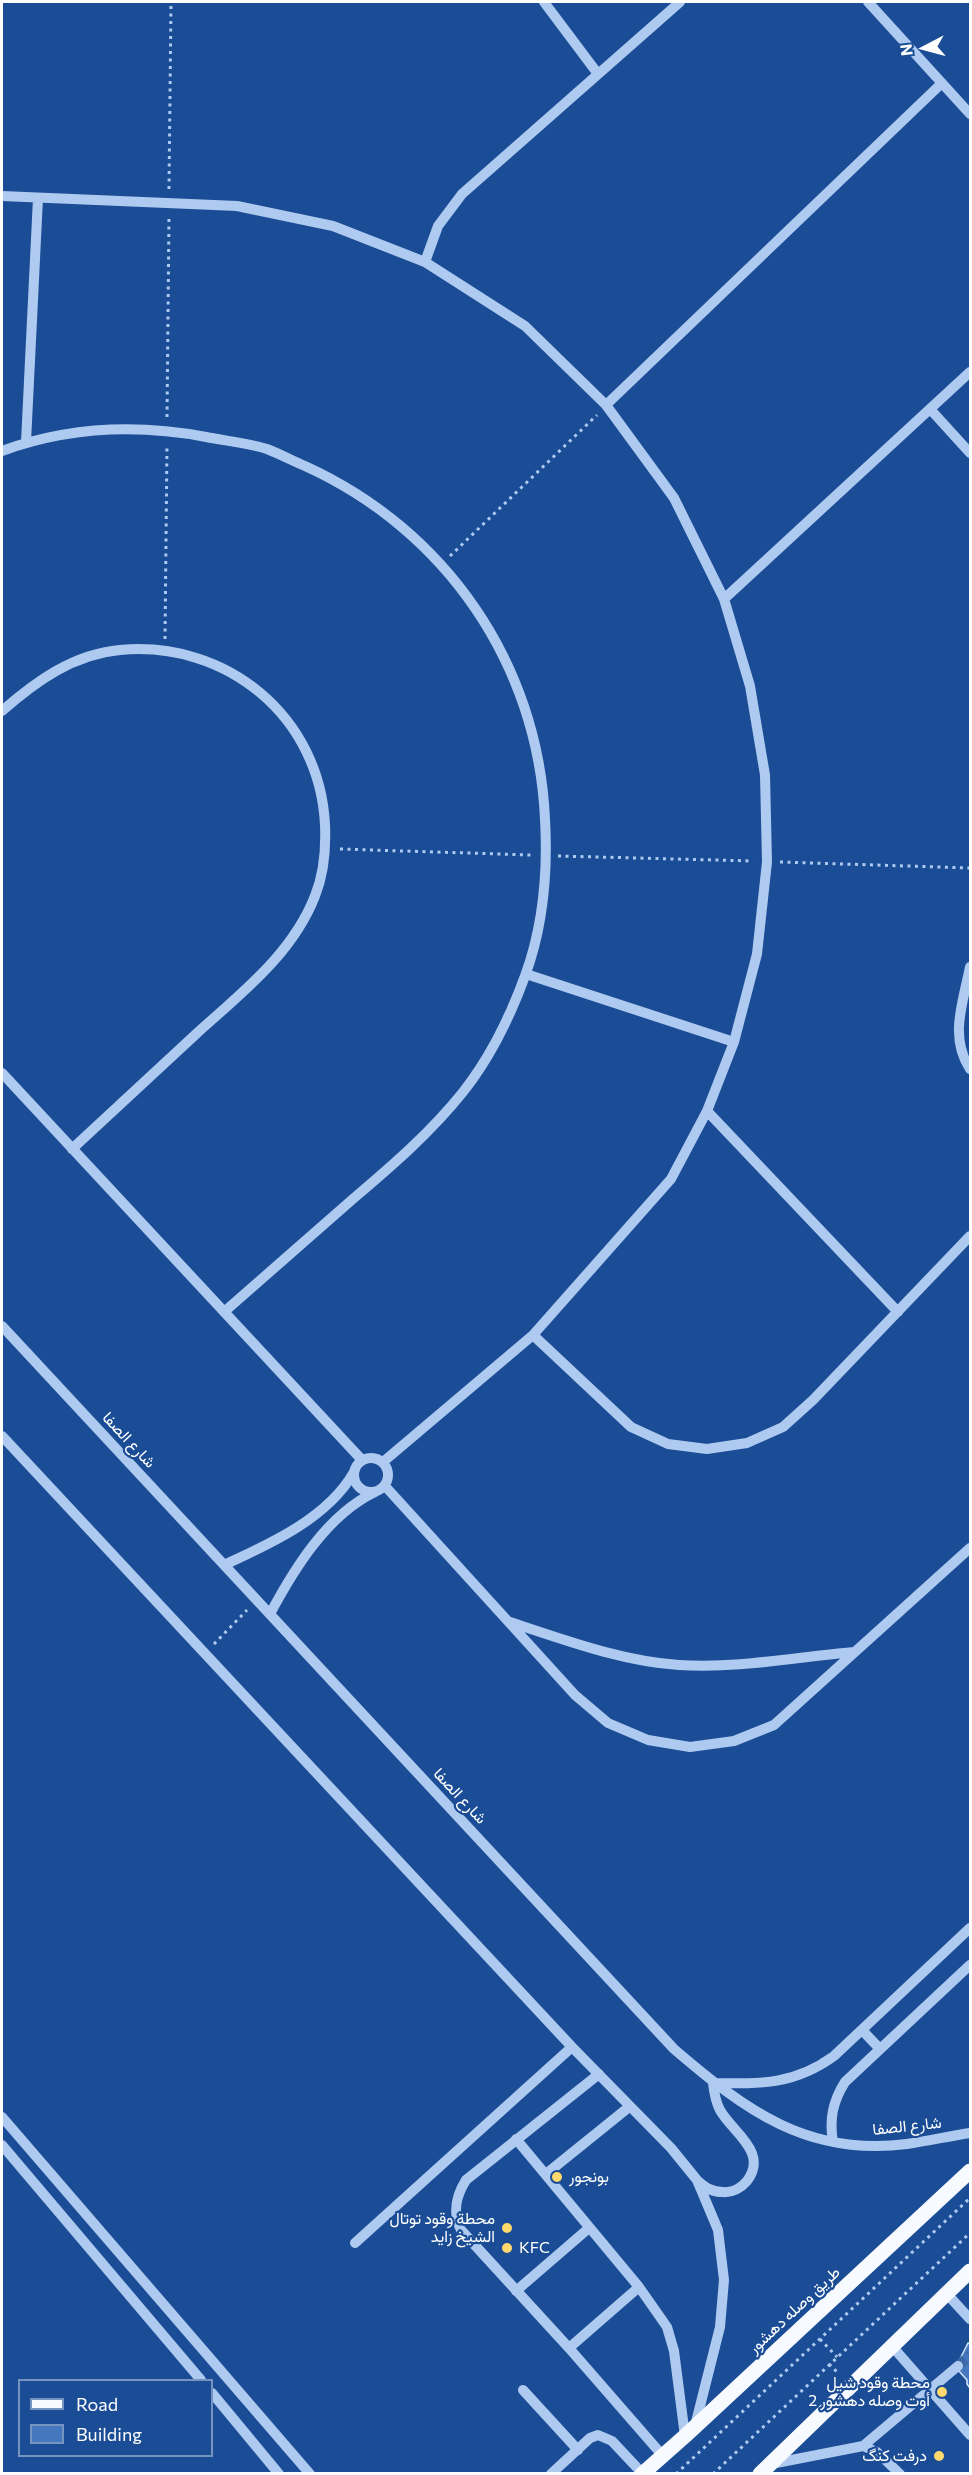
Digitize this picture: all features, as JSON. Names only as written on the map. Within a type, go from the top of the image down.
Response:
[{"type":"main road","name":"طريق وصله دهشور","points":[[642,2474],[970,2171]]},
{"type":"main road","points":[[765,2469],[970,2271]]},
{"type":"street","points":[[544,2],[598,75]]},
{"type":"street","points":[[425,262],[438,226],[462,194],[680,2]]},
{"type":"street","points":[[868,2],[970,114]]},
{"type":"street","points":[[606,405],[942,83]]},
{"type":"street","points":[[2,196],[237,206],[333,226],[425,262],[525,326],[606,405],[674,498],[724,599],[750,686],[765,775],[767,862],[757,954],[734,1042],[706,1111],[671,1179],[533,1335],[383,1462]]},
{"type":"street","points":[[26,442],[38,198]]},
{"type":"street","points":[[724,599],[970,372]]},
{"type":"street","points":[[930,409],[970,453]]},
{"type":"street","points":[[2,451],[26,442],[106,428],[167,430],[266,449],[340,482],[406,528],[442,564],[480,615],[511,670],[534,740],[544,792],[547,856],[540,915],[526,974],[500,1035],[465,1090],[421,1140],[224,1312]]},
{"type":"street","points":[[2,711],[32,684],[73,662],[118,650],[165,650],[211,661],[252,684],[285,717],[310,757],[324,802],[326,849],[316,895],[295,937],[264,972],[72,1149]]},
{"type":"street","points":[[970,967],[958,1041],[962,1056],[970,1069]]},
{"type":"street","points":[[526,974],[734,1042]]},
{"type":"street","points":[[2,1073],[362,1460]]},
{"type":"street","points":[[706,1111],[898,1312]]},
{"type":"street","points":[[533,1335],[631,1427],[668,1444],[707,1449],[747,1443],[783,1427],[813,1400],[970,1236]]},
{"type":"street","name":"شارع الصفا","points":[[2,1326],[674,2049],[713,2083],[742,2105],[771,2121],[833,2142],[869,2146],[906,2144],[970,2133]]},
{"type":"street","points":[[2,1436],[572,2047],[671,2148],[705,2188],[726,2193],[737,2190],[752,2174],[754,2163],[752,2151],[747,2142],[720,2111],[713,2083],[758,2084],[798,2076],[834,2056],[970,1928]]},
{"type":"street","points":[[224,1565],[287,1535],[339,1492],[362,1460],[372,1457],[383,1462],[388,1471],[380,1489],[354,1504],[313,1545],[289,1579],[270,1614]]},
{"type":"street","points":[[354,1472],[354,1478],[359,1487],[369,1492],[380,1489]]},
{"type":"street","points":[[380,1489],[575,1695],[608,1723],[648,1740],[690,1747],[734,1742],[774,1725],[970,1548]]},
{"type":"street","points":[[508,1622],[612,1654],[680,1665],[748,1664],[854,1652]]},
{"type":"street","points":[[833,2142],[831,2117],[838,2093],[853,2072],[970,1965]]},
{"type":"street","points":[[862,2030],[879,2048]]},
{"type":"street","points":[[355,2243],[572,2047]]},
{"type":"street","points":[[598,2074],[466,2180],[459,2192],[456,2220],[461,2230],[569,2348],[663,2456]]},
{"type":"street","points":[[546,2174],[629,2107]]},
{"type":"street","points":[[2,2117],[310,2474]]},
{"type":"street","points":[[516,2139],[639,2287],[667,2327],[690,2431]]},
{"type":"street","points":[[2,2145],[200,2379]]},
{"type":"street","points":[[690,2431],[720,2326],[724,2280],[718,2230],[697,2180]]},
{"type":"street","points":[[63,2218],[78,2205]]},
{"type":"street","points":[[516,2291],[590,2228]]},
{"type":"street","points":[[569,2348],[639,2287]]},
{"type":"street","points":[[947,2294],[970,2319]]},
{"type":"street","points":[[178,2354],[194,2339]]},
{"type":"street","points":[[891,2346],[930,2389],[967,2422],[970,2434]]},
{"type":"street","points":[[765,2469],[863,2446],[958,2366]]},
{"type":"street","points":[[213,2393],[229,2380]]},
{"type":"street","points":[[523,2390],[578,2450]]},
{"type":"street","points":[[213,2395],[279,2474]]},
{"type":"street","points":[[551,2474],[594,2436],[608,2437],[642,2474]]},
{"type":"street","points":[[863,2446],[877,2452],[900,2474]]},
{"type":"path","points":[[165,650],[171,2]]},
{"type":"path","points":[[442,564],[606,405]]},
{"type":"path","points":[[326,849],[970,868]]},
{"type":"path","points":[[204,1653],[257,1600]]},
{"type":"path","points":[[676,2474],[970,2198]]},
{"type":"path","points":[[713,2474],[970,2233]]},
{"type":"path","points":[[820,2339],[837,2357]]},
{"type":"building","points":[[968,2343],[970,2344],[970,2388],[967,2380],[958,2370],[958,2363]]},
{"type":"tunnel","points":[[958,2366],[970,2355]]},
{"type":"place","name":"بونجور","points":[[557,2177]]},
{"type":"place","name":"محطة وقود توتال الشيخ زايد","points":[[507,2228]]},
{"type":"place","name":"KFC","points":[[507,2248]]},
{"type":"place","name":"محطة وقود شيل أوت وصله دهشور 2","points":[[942,2392]]},
{"type":"place","name":"درفت كنگ","points":[[939,2456]]}]
